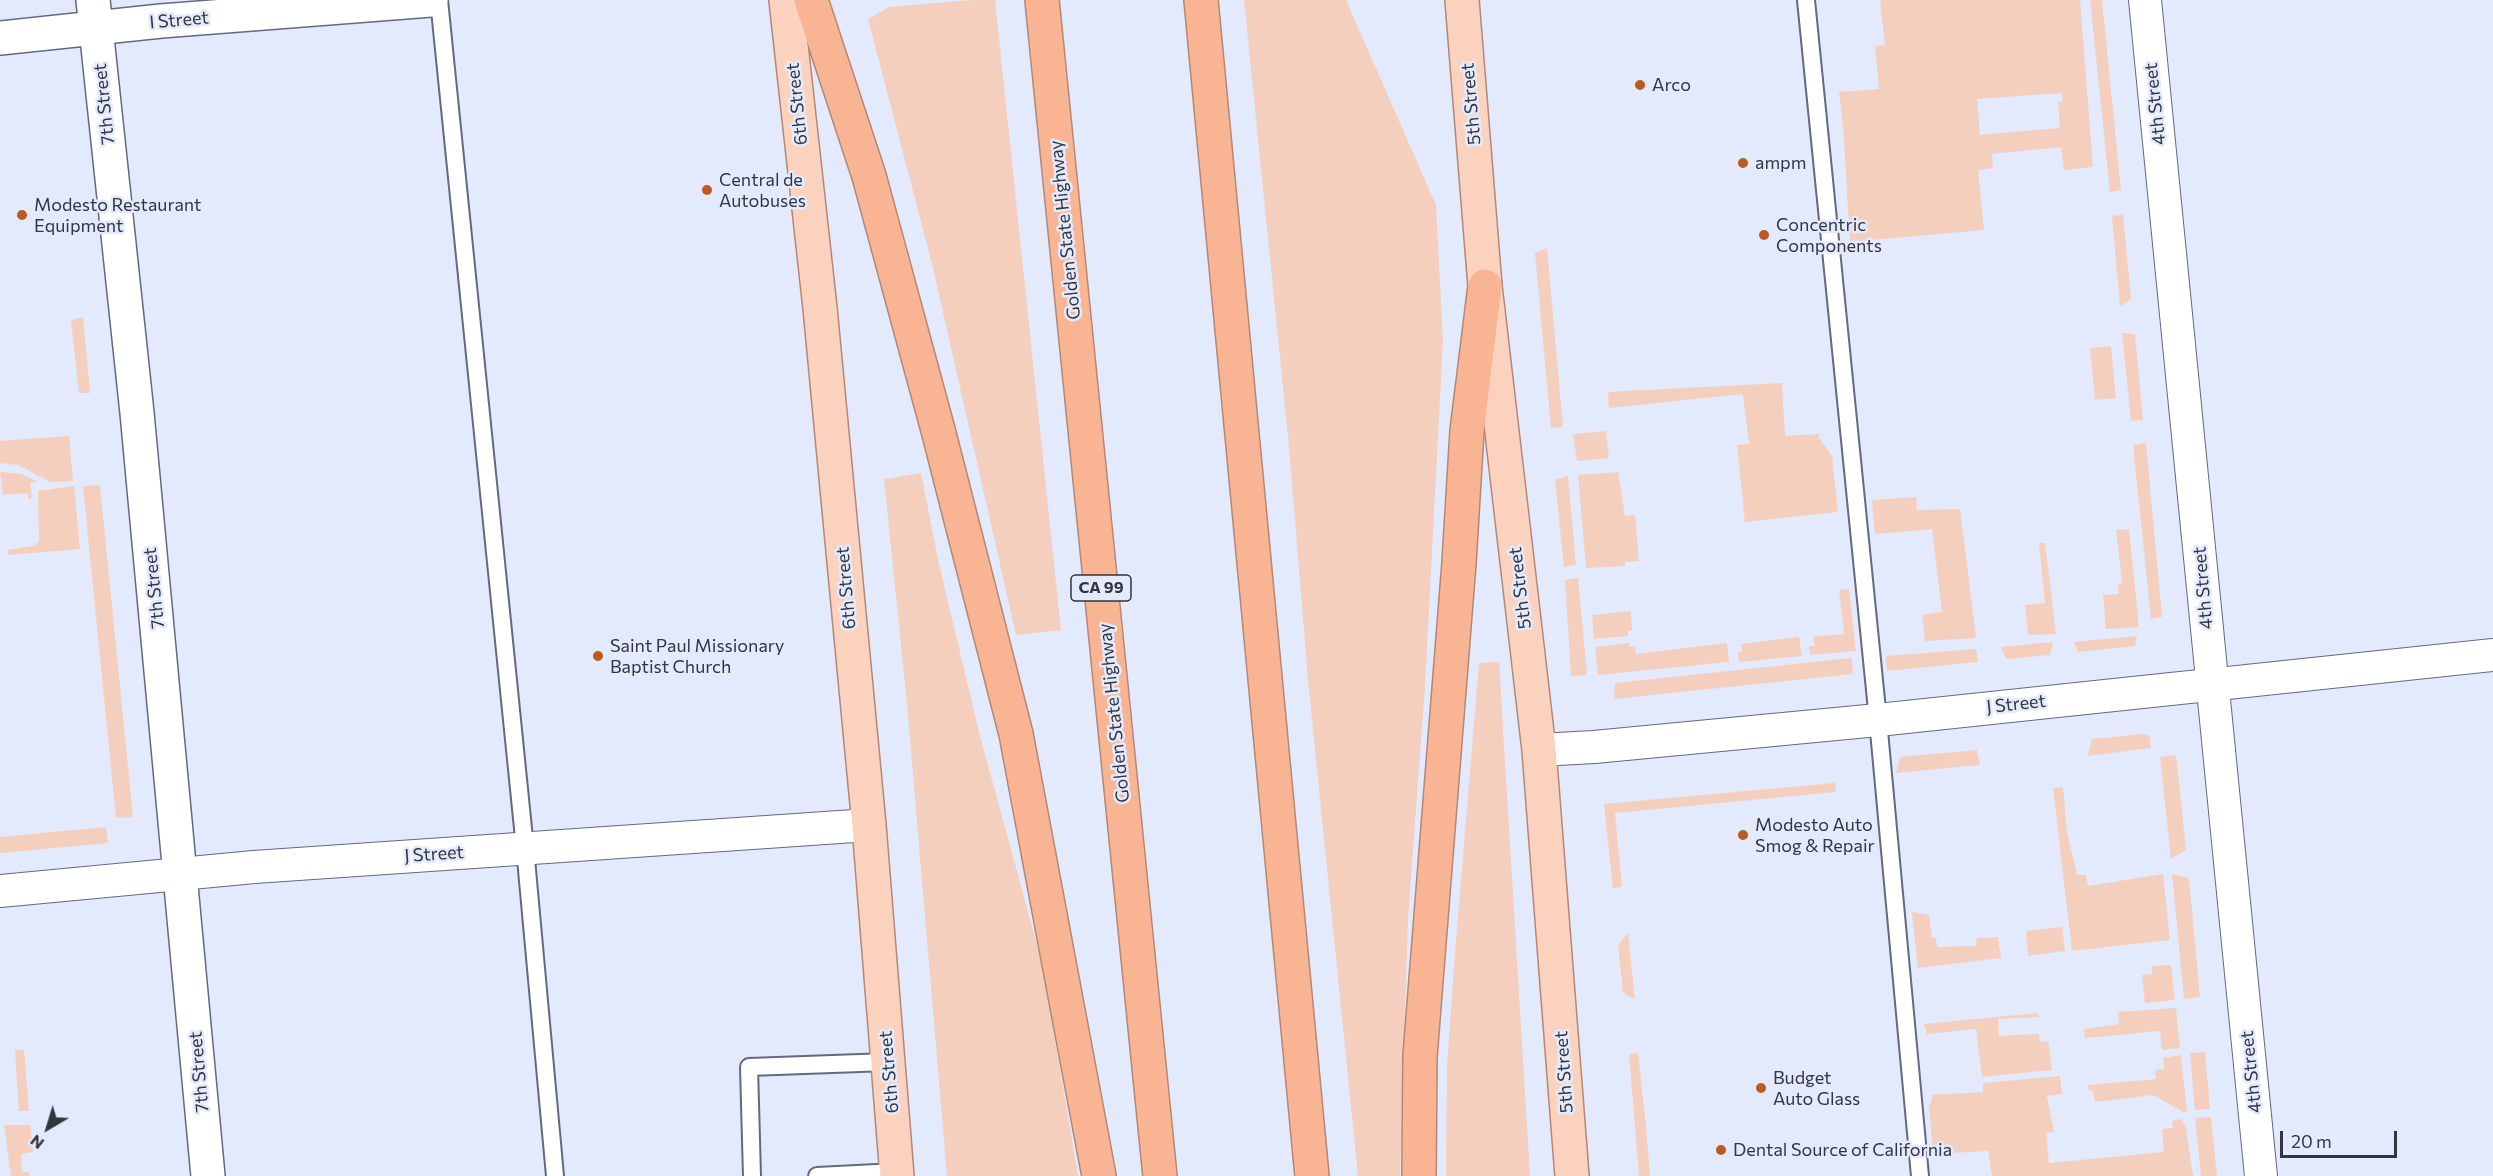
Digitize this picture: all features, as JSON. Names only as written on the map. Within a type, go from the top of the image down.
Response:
[{"type":"highway","points":[[811,0],[869,176],[938,430],[1016,734],[1099,1176]]},
{"type":"highway","name":"Golden State Highway","points":[[1042,0],[1160,1176]]},
{"type":"highway","points":[[1201,0],[1312,1176]]},
{"type":"highway","points":[[1419,1176],[1420,1056],[1461,543],[1467,431],[1485,286]]},
{"type":"main road","name":"6th Street","points":[[786,0],[820,308],[869,825],[897,1174]]},
{"type":"main road","name":"5th Street","points":[[1462,0],[1485,286],[1539,750],[1572,1176]]},
{"type":"street","name":"I Street","points":[[0,38],[95,15],[160,21],[431,0]]},
{"type":"street","name":"4th Street","points":[[2145,0],[2261,1176]]},
{"type":"street","name":"7th Street","points":[[95,15],[137,413],[208,1176]]},
{"type":"street","name":"J Street","points":[[1539,750],[1594,747],[1878,720],[2493,655]]},
{"type":"street","name":"J Street","points":[[0,891],[254,867],[869,825]]},
{"type":"lane","points":[[439,0],[525,848],[555,1176]]},
{"type":"lane","points":[[1806,0],[1878,720],[1920,1176]]},
{"type":"lane","points":[[752,1176],[749,1067],[888,1062]]},
{"type":"lane","points":[[817,1176],[897,1174]]},
{"type":"shaded area","points":[[995,0],[1061,630],[1016,635],[932,264],[868,19],[889,7]]},
{"type":"shaded area","points":[[1244,0],[1346,0],[1436,205],[1443,341],[1425,686],[1408,918],[1400,1176],[1358,1176],[1308,680],[1289,447]]},
{"type":"shaded area","points":[[1880,0],[2080,0],[2093,167],[2064,170],[2061,147],[1992,154],[1993,168],[1978,170],[1984,230],[1850,242],[1839,92],[1879,89],[1875,46],[1885,45]],"holes":[[[2062,93],[2063,101],[2058,102],[2060,128],[1980,135],[1977,99]]]},
{"type":"shaded area","points":[[2090,0],[2102,0],[2121,190],[2110,192]]},
{"type":"shaded area","points":[[2123,215],[2131,299],[2120,306],[2112,216]]},
{"type":"shaded area","points":[[1547,248],[1563,427],[1551,428],[1535,253]]},
{"type":"shaded area","points":[[83,317],[90,393],[79,393],[71,320]]},
{"type":"shaded area","points":[[2122,333],[2135,334],[2143,420],[2131,421]]},
{"type":"shaded area","points":[[2111,346],[2116,398],[2095,400],[2090,348]]},
{"type":"shaded area","points":[[1782,383],[1785,436],[1819,434],[1819,438],[1832,456],[1838,512],[1745,522],[1737,445],[1749,444],[1743,394],[1609,408],[1608,392]]},
{"type":"shaded area","points":[[1606,431],[1609,458],[1577,461],[1573,434]]},
{"type":"shaded area","points":[[69,436],[73,481],[51,482],[18,465],[0,463],[0,441]]},
{"type":"shaded area","points":[[2146,443],[2162,617],[2151,619],[2133,445]]},
{"type":"shaded area","points":[[0,472],[22,474],[38,482],[30,483],[32,498],[28,499],[28,493],[3,495]]},
{"type":"shaded area","points":[[1618,472],[1625,516],[1635,515],[1639,561],[1625,562],[1625,566],[1586,568],[1578,475]]},
{"type":"shaded area","points":[[921,473],[939,564],[980,736],[1042,963],[1078,1176],[947,1176],[907,704],[884,479]]},
{"type":"shaded area","points":[[1568,476],[1576,565],[1564,567],[1555,480]]},
{"type":"shaded area","points":[[100,485],[133,817],[116,818],[83,486]]},
{"type":"shaded area","points":[[74,486],[80,549],[8,555],[8,550],[33,546],[39,542],[38,491]]},
{"type":"shaded area","points":[[1916,497],[1917,510],[1960,509],[1976,638],[1925,641],[1922,615],[1942,612],[1932,529],[1875,534],[1872,500]]},
{"type":"shaded area","points":[[2129,529],[2139,627],[2106,629],[2103,595],[2119,594],[2118,584],[2122,583],[2116,530]]},
{"type":"shaded area","points":[[2039,543],[2045,543],[2056,634],[2028,635],[2025,605],[2045,603]]},
{"type":"shaded area","points":[[1578,578],[1587,675],[1571,676],[1565,580]]},
{"type":"shaded area","points":[[1849,589],[1856,651],[1810,655],[1809,646],[1815,646],[1813,637],[1844,634],[1839,590]]},
{"type":"shaded area","points":[[1631,611],[1632,631],[1628,631],[1628,636],[1594,639],[1592,615]]},
{"type":"shaded area","points":[[2137,636],[2135,646],[2078,652],[2074,642]]},
{"type":"shaded area","points":[[1799,637],[1802,656],[1739,662],[1738,653],[1742,652],[1741,644]]},
{"type":"shaded area","points":[[2053,642],[2050,655],[2006,659],[2001,647]]},
{"type":"shaded area","points":[[1629,643],[1630,647],[1635,646],[1636,654],[1727,643],[1729,662],[1598,675],[1595,647]]},
{"type":"shaded area","points":[[1976,649],[1978,662],[1887,671],[1886,656]]},
{"type":"shaded area","points":[[1852,658],[1853,674],[1614,699],[1615,683]]},
{"type":"shaded area","points":[[1499,662],[1530,1176],[1446,1176],[1447,1067],[1479,663]]},
{"type":"shaded area","points":[[2149,735],[2151,748],[2088,756],[2092,739]]},
{"type":"shaded area","points":[[1977,750],[1980,765],[1896,773],[1900,757]]},
{"type":"shaded area","points":[[2175,755],[2186,850],[2171,859],[2160,757]]},
{"type":"shaded area","points":[[1835,783],[1836,792],[1615,813],[1622,887],[1613,888],[1604,804]]},
{"type":"shaded area","points":[[2063,787],[2067,832],[2077,875],[2086,875],[2088,886],[2163,874],[2170,940],[2072,951],[2053,788]]},
{"type":"shaded area","points":[[106,827],[108,843],[0,853],[0,837]]},
{"type":"shaded area","points":[[2172,874],[2189,878],[2200,997],[2184,999]]},
{"type":"shaded area","points":[[1912,912],[1929,915],[1932,938],[1936,938],[1937,947],[1977,946],[1976,938],[1998,937],[2001,958],[1918,968]]},
{"type":"shaded area","points":[[2062,927],[2065,951],[2028,956],[2026,931]]},
{"type":"shaded area","points":[[1628,933],[1635,1000],[1623,992],[1618,945]]},
{"type":"shaded area","points":[[2171,965],[2175,1000],[2145,1003],[2142,975],[2152,974],[2152,966]]},
{"type":"shaded area","points":[[2176,1008],[2180,1048],[2162,1050],[2160,1031],[2085,1038],[2084,1029],[2119,1024],[2118,1012]]},
{"type":"shaded area","points":[[2038,1013],[2039,1017],[1998,1019],[1999,1036],[2039,1034],[2040,1042],[2048,1041],[2052,1070],[1982,1077],[1976,1029],[1927,1034],[1924,1024]]},
{"type":"shaded area","points":[[24,1049],[29,1111],[19,1111],[15,1050]]},
{"type":"shaded area","points":[[2205,1052],[2210,1109],[2195,1110],[2190,1053]]},
{"type":"shaded area","points":[[1638,1053],[1650,1176],[1639,1176],[1629,1054]]},
{"type":"shaded area","points":[[2181,1055],[2187,1112],[2153,1095],[2095,1102],[2093,1091],[2089,1091],[2088,1085],[2156,1079],[2155,1070],[2164,1069],[2163,1058]]},
{"type":"shaded area","points":[[2060,1076],[2062,1094],[2047,1096],[2054,1132],[2046,1133],[2049,1163],[2164,1152],[2162,1129],[2173,1128],[2172,1121],[2182,1119],[2186,1129],[2193,1176],[1992,1176],[1988,1151],[1933,1154],[1929,1107],[1933,1095],[1983,1092],[1983,1083]]},
{"type":"shaded area","points":[[2211,1117],[2217,1176],[2201,1176],[2195,1118]]},
{"type":"shaded area","points":[[4,1125],[30,1125],[33,1152],[21,1154],[22,1172],[29,1172],[30,1176],[11,1176]]},
{"type":"place","name":"Arco","points":[[1640,85]]},
{"type":"place","name":"ampm","points":[[1743,163]]},
{"type":"place","name":"Central de Autobuses","points":[[707,190]]},
{"type":"place","name":"Modesto Restaurant Equipment","points":[[22,215]]},
{"type":"place","name":"Concentric Components","points":[[1764,235]]},
{"type":"place","name":"Saint Paul Missionary Baptist Church","points":[[598,656]]},
{"type":"place","name":"Modesto Auto Smog & Repair","points":[[1743,835]]},
{"type":"place","name":"Budget Auto Glass","points":[[1761,1088]]},
{"type":"place","name":"Dental Source of California","points":[[1721,1150]]}]
